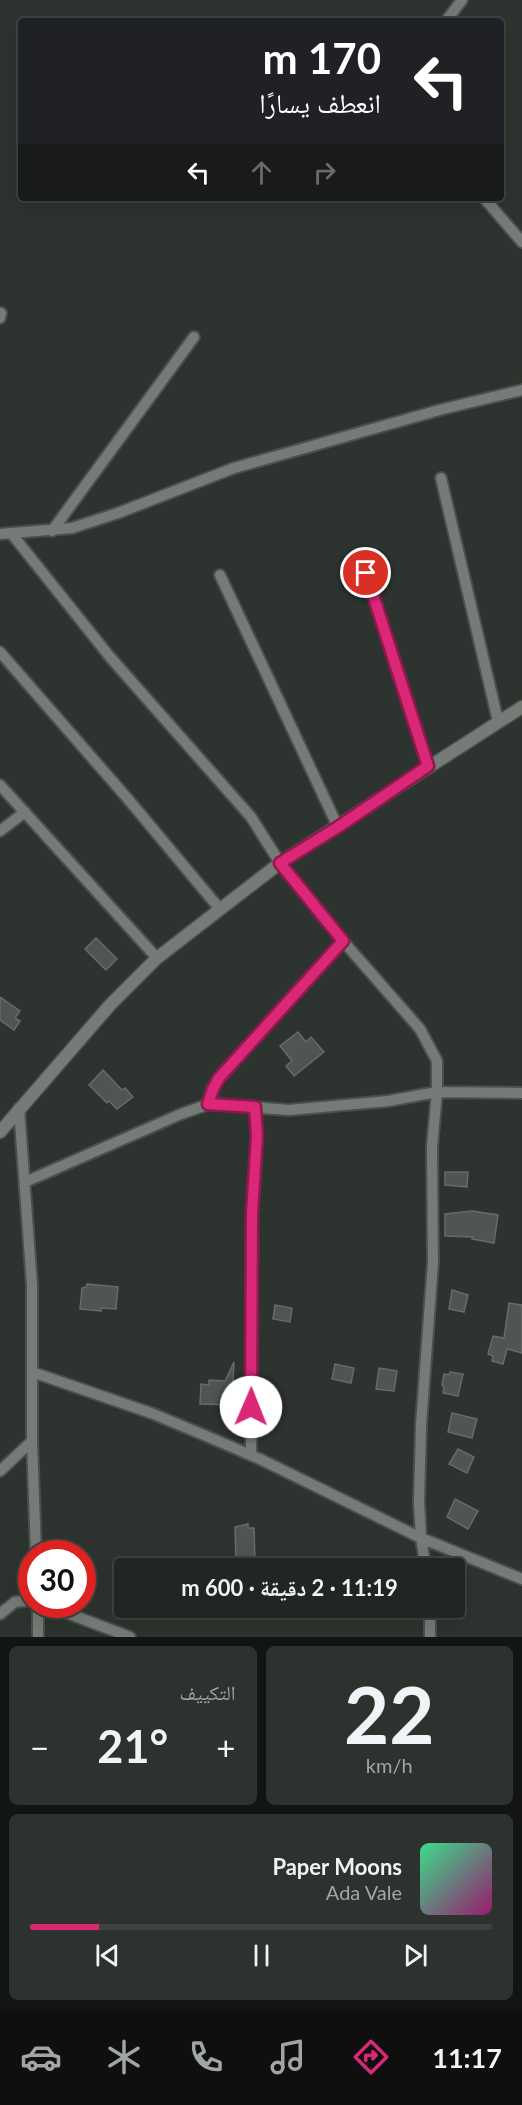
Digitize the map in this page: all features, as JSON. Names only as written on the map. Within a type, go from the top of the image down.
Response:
[{"type":"street","points":[[448,18],[462,0]]},
{"type":"street","points":[[487,201],[522,242]]},
{"type":"street","points":[[52,531],[194,337]]},
{"type":"street","points":[[6,533],[52,531],[89,523],[234,468],[443,408],[522,390]]},
{"type":"street","points":[[441,478],[498,721]]},
{"type":"street","points":[[6,533],[110,657],[250,817],[280,863],[343,941],[420,1029],[437,1061],[432,1147],[433,1262],[421,1435],[419,1502],[424,1558]]},
{"type":"street","points":[[360,554],[428,766]]},
{"type":"street","points":[[220,575],[338,827]]},
{"type":"street","points":[[0,652],[219,908]]},
{"type":"street","points":[[0,1132],[110,1005],[157,958],[280,863],[522,707]]},
{"type":"street","points":[[0,785],[157,958]]},
{"type":"street","points":[[0,831],[25,812]]},
{"type":"street","points":[[208,1104],[219,1078],[343,941]]},
{"type":"street","points":[[25,1182],[208,1104],[289,1110],[388,1101],[437,1092],[522,1093]]},
{"type":"street","points":[[251,1455],[252,1213],[257,1136],[255,1107]]},
{"type":"street","points":[[19,1108],[32,1285],[32,1441],[36,1540]]},
{"type":"street","points":[[32,1372],[151,1413],[251,1455],[421,1538],[522,1579]]},
{"type":"street","points":[[0,1471],[32,1441]]},
{"type":"street","points":[[0,1614],[18,1602]]},
{"type":"street","points":[[38,1618],[38,1637]]},
{"type":"street","points":[[80,1618],[130,1637]]},
{"type":"street","points":[[430,1618],[430,1637]]},
{"type":"building","points":[[96,938],[117,959],[106,970],[85,949]]},
{"type":"building","points":[[0,997],[20,1011],[15,1018],[20,1021],[14,1030],[0,1020]]},
{"type":"building","points":[[298,1032],[306,1042],[311,1037],[324,1052],[294,1076],[286,1066],[292,1061],[280,1046]]},
{"type":"building","points":[[103,1070],[122,1090],[125,1088],[133,1097],[117,1109],[109,1101],[107,1103],[89,1085]]},
{"type":"building","points":[[445,1172],[468,1172],[467,1187],[445,1185]]},
{"type":"building","points":[[472,1211],[498,1215],[494,1243],[472,1239],[473,1237],[445,1236],[445,1214]]},
{"type":"building","points":[[87,1284],[118,1287],[116,1309],[101,1308],[101,1311],[80,1309],[82,1288]]},
{"type":"building","points":[[452,1290],[468,1295],[464,1312],[449,1309]]},
{"type":"building","points":[[509,1303],[522,1305],[522,1353],[507,1349],[503,1364],[492,1361],[493,1356],[488,1354],[493,1336],[504,1338]]},
{"type":"building","points":[[275,1305],[292,1308],[290,1322],[273,1319]]},
{"type":"building","points":[[234,1362],[232,1405],[200,1404],[201,1384],[209,1385],[209,1380],[225,1381]]},
{"type":"building","points":[[335,1364],[354,1368],[351,1383],[332,1379]]},
{"type":"building","points":[[379,1368],[397,1371],[394,1391],[376,1389]]},
{"type":"building","points":[[450,1372],[463,1374],[458,1396],[443,1393],[444,1374],[449,1375]]},
{"type":"building","points":[[452,1413],[477,1419],[472,1438],[448,1432]]},
{"type":"building","points":[[458,1449],[474,1457],[467,1473],[449,1464]]},
{"type":"building","points":[[455,1499],[478,1511],[468,1529],[447,1517]]},
{"type":"building","points":[[248,1524],[248,1528],[254,1528],[255,1558],[236,1558],[235,1527]]},
{"type":"route","points":[[251,1407],[252,1213],[257,1136],[255,1107],[208,1104],[219,1078],[343,941],[280,863],[428,766],[366,573]]}]
